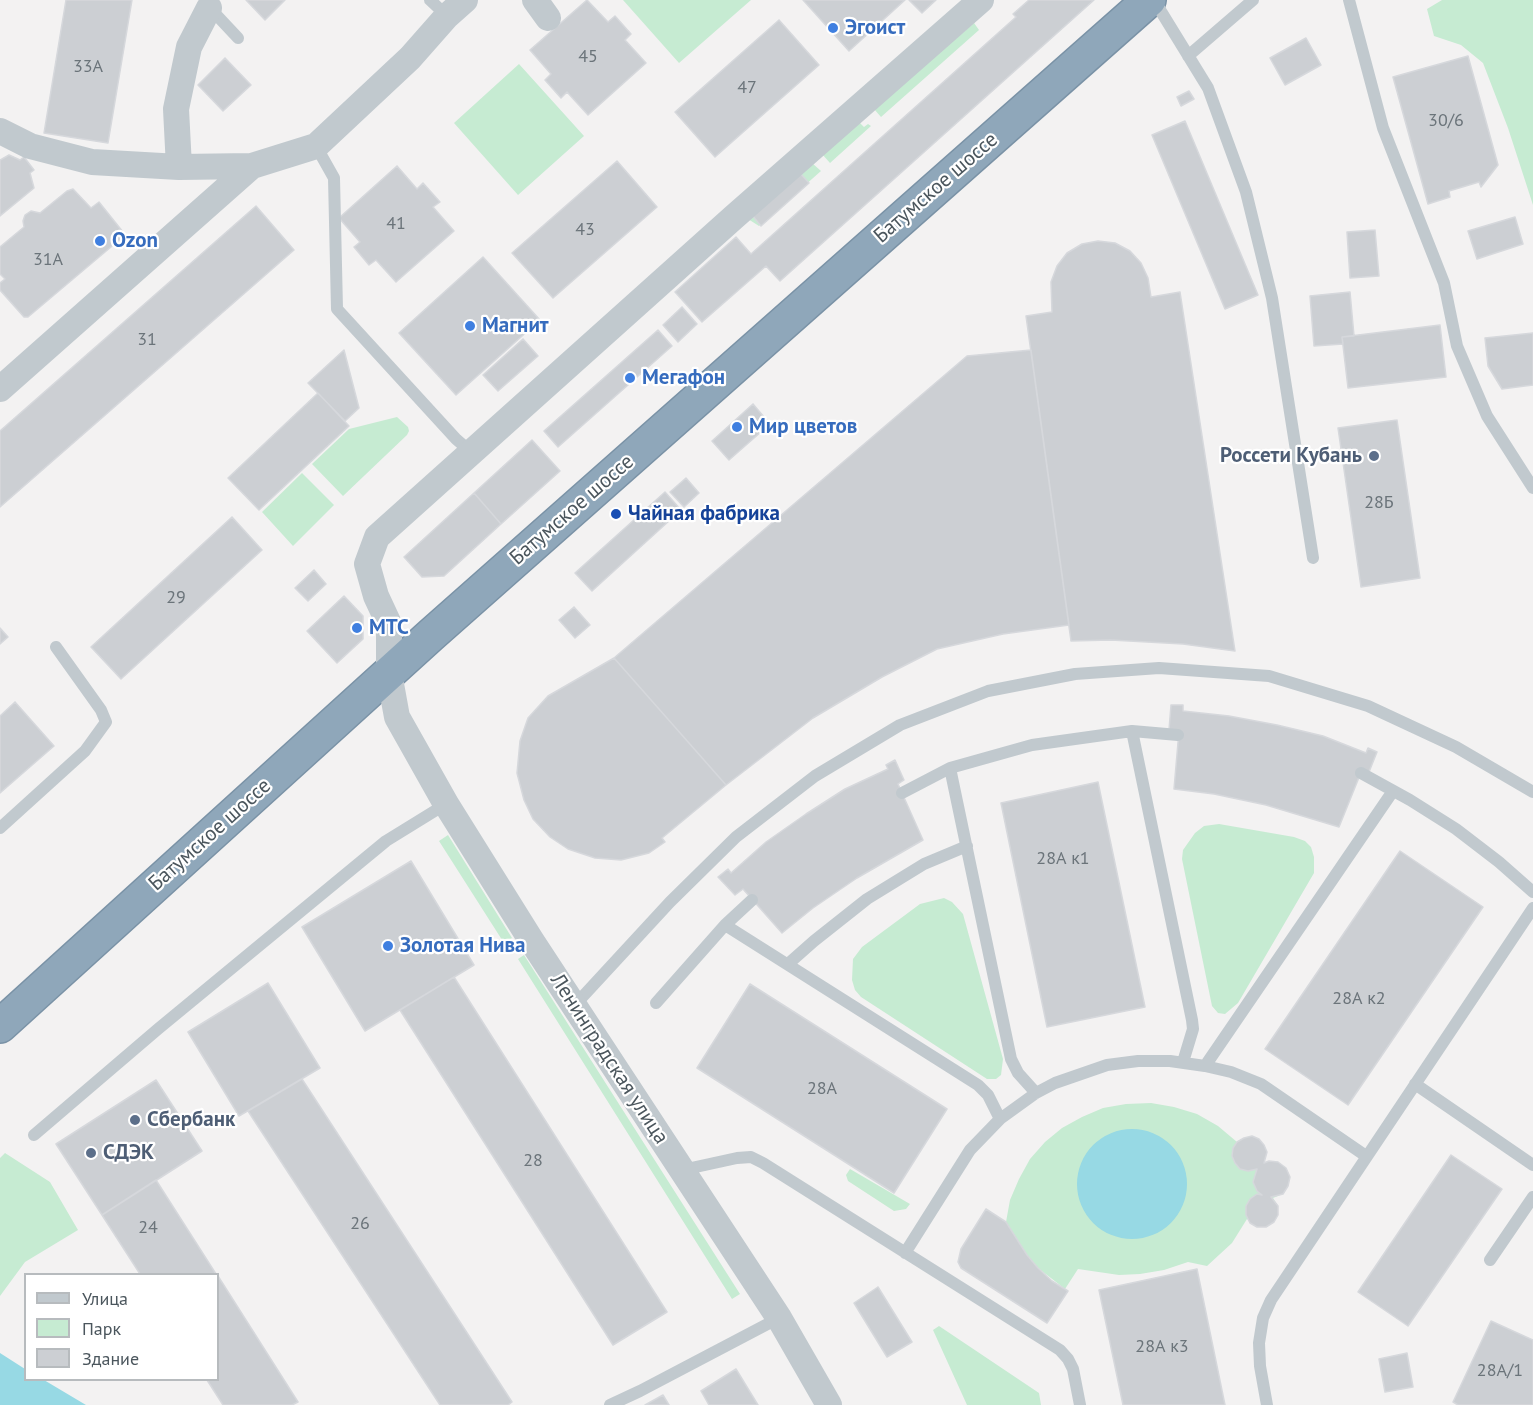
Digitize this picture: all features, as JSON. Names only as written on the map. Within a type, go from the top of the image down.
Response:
[{"type":"highway","name":"Батумское шоссе","points":[[1,1022],[389,673],[1149,0]]},
{"type":"street","name":"Ленинградская улица","points":[[829,1405],[778,1318],[574,1006],[446,804],[397,717],[389,673],[389,624],[376,596],[368,564],[376,537],[742,209],[981,0]]},
{"type":"street","points":[[179,167],[176,109],[189,47],[207,4]]},
{"type":"street","points":[[0,131],[30,146],[92,162],[179,167],[252,166],[316,146],[410,58],[447,5]]},
{"type":"street","points":[[0,389],[252,166]]},
{"type":"lane","points":[[1154,0],[1208,88],[1246,192],[1272,298],[1314,558]]},
{"type":"lane","points":[[1188,56],[1253,0]]},
{"type":"lane","points":[[1349,0],[1383,128],[1444,283],[1457,346],[1487,416],[1533,488]]},
{"type":"lane","points":[[207,4],[238,38]]},
{"type":"lane","points":[[316,146],[334,178],[337,309],[456,439],[471,452]]},
{"type":"lane","points":[[0,828],[85,751],[106,722],[102,710],[56,647]]},
{"type":"lane","points":[[574,1006],[670,902],[736,837],[806,783],[900,725],[988,691],[1075,674],[1159,668],[1269,676],[1368,706],[1456,747],[1533,792]]},
{"type":"lane","points":[[902,793],[950,768],[1032,745],[1132,731],[1178,735]]},
{"type":"lane","points":[[1132,731],[1192,1020],[1192,1029],[1183,1062]]},
{"type":"lane","points":[[950,768],[1011,1059],[1018,1073],[1036,1094]]},
{"type":"lane","points":[[1361,773],[1456,829],[1533,892]]},
{"type":"lane","points":[[1205,1066],[1393,790]]},
{"type":"lane","points":[[34,1135],[158,1029],[386,841],[446,804]]},
{"type":"lane","points":[[788,964],[867,899],[924,864],[966,846]]},
{"type":"lane","points":[[657,1003],[725,925],[752,900]]},
{"type":"lane","points":[[1268,1405],[1259,1343],[1263,1318],[1271,1300],[1533,908]]},
{"type":"lane","points":[[725,925],[978,1085],[988,1095],[1000,1119]]},
{"type":"lane","points":[[905,1252],[970,1150],[1000,1119],[1055,1083],[1107,1065],[1138,1061],[1183,1062],[1232,1072],[1260,1084],[1366,1156]]},
{"type":"lane","points":[[1415,1084],[1533,1165]]},
{"type":"lane","points":[[682,1170],[737,1158],[751,1157],[763,1163],[1060,1350],[1073,1369],[1080,1405]]},
{"type":"lane","points":[[1490,1260],[1533,1197]]},
{"type":"lane","points":[[610,1405],[778,1318]]},
{"type":"green space","points":[[623,0],[751,0],[679,63]]},
{"type":"green space","points":[[1442,0],[1533,0],[1533,205],[1508,128],[1483,63],[1461,45],[1434,36],[1427,9]]},
{"type":"green space","points":[[974,23],[979,30],[881,117],[874,109]]},
{"type":"green space","points":[[519,64],[584,136],[518,195],[454,123]]},
{"type":"green space","points":[[859,122],[864,127],[868,124],[871,126],[830,163],[822,154]]},
{"type":"green space","points":[[812,163],[821,171],[759,226],[748,219]]},
{"type":"green space","points":[[397,417],[408,427],[407,435],[343,496],[312,464],[349,429]]},
{"type":"green space","points":[[302,473],[334,505],[293,546],[262,512]]},
{"type":"green space","points":[[1219,824],[1294,837],[1305,841],[1311,847],[1314,857],[1314,873],[1238,1003],[1225,1014],[1218,1013],[1212,1006],[1182,859],[1183,850],[1195,833],[1204,826]]},
{"type":"green space","points":[[448,835],[512,938],[504,943],[439,841]]},
{"type":"green space","points":[[944,898],[952,902],[963,914],[1003,1059],[1001,1075],[996,1079],[987,1079],[861,997],[855,990],[852,980],[853,959],[862,947],[920,904]]},
{"type":"green space","points":[[524,955],[740,1294],[732,1299],[518,959]]},
{"type":"green space","points":[[1151,1103],[1197,1114],[1218,1126],[1237,1142],[1252,1136],[1259,1139],[1267,1152],[1264,1163],[1269,1161],[1290,1177],[1288,1186],[1283,1194],[1273,1198],[1278,1206],[1257,1227],[1247,1219],[1232,1243],[1207,1266],[1188,1262],[1164,1270],[1119,1275],[1078,1269],[1065,1289],[1038,1268],[1006,1222],[1010,1200],[1019,1179],[1030,1159],[1062,1128],[1103,1108]]},
{"type":"green space","points":[[5,1153],[50,1182],[78,1230],[25,1262],[0,1296],[0,1158]]},
{"type":"green space","points":[[850,1169],[910,1204],[906,1209],[894,1211],[848,1181],[846,1175]]},
{"type":"green space","points":[[939,1326],[1039,1393],[1041,1405],[967,1405],[933,1330]]},
{"type":"water","points":[[1132,1129],[1153,1133],[1171,1145],[1183,1163],[1187,1184],[1183,1205],[1171,1223],[1153,1235],[1132,1239],[1111,1235],[1093,1223],[1081,1205],[1077,1184],[1081,1163],[1093,1145],[1111,1133]]},
{"type":"water","points":[[0,1353],[24,1368],[24,1381],[46,1381],[86,1405],[0,1405]]},
{"type":"building","points":[[66,0],[132,0],[108,143],[44,133]]},
{"type":"building","points":[[246,0],[285,0],[265,20]]},
{"type":"building","points":[[587,0],[608,22],[615,16],[631,34],[625,40],[646,63],[588,115],[567,92],[561,98],[545,80],[551,74],[530,50]]},
{"type":"building","points":[[803,0],[905,0],[849,51]]},
{"type":"building","points":[[909,0],[936,0],[922,13]]},
{"type":"building","points":[[1029,0],[1094,0],[780,281],[766,266],[702,322],[675,292],[736,237],[751,254],[1016,17],[1013,14]]},
{"type":"building","points":[[779,20],[819,65],[715,157],[675,112]]},
{"type":"building","points":[[1306,38],[1321,65],[1285,85],[1270,58]]},
{"type":"building","points":[[1468,56],[1498,165],[1481,187],[1479,182],[1449,191],[1450,197],[1428,204],[1393,77]]},
{"type":"building","points":[[225,58],[251,85],[223,111],[198,85]]},
{"type":"building","points":[[1189,91],[1194,99],[1181,106],[1177,97]]},
{"type":"building","points":[[1185,121],[1258,295],[1225,309],[1152,135]]},
{"type":"building","points":[[9,155],[20,160],[24,157],[34,170],[30,173],[34,188],[0,216],[0,160]]},
{"type":"building","points":[[617,161],[657,207],[553,298],[512,253]]},
{"type":"building","points":[[397,166],[417,189],[423,183],[440,202],[433,207],[454,231],[396,282],[376,260],[369,265],[354,247],[360,242],[339,218]]},
{"type":"building","points":[[800,173],[809,183],[761,226],[752,215]]},
{"type":"building","points":[[73,189],[91,208],[99,202],[124,236],[28,317],[24,317],[0,290],[0,283],[5,279],[0,274],[0,247],[24,227],[25,215],[31,211],[40,213],[67,191]]},
{"type":"building","points":[[256,206],[294,250],[0,507],[0,431]]},
{"type":"building","points":[[1515,217],[1523,244],[1477,259],[1468,231]]},
{"type":"building","points":[[1375,230],[1379,276],[1350,278],[1347,232]]},
{"type":"building","points":[[1098,241],[1115,243],[1130,251],[1141,263],[1148,278],[1151,297],[1180,292],[1235,651],[1183,644],[1111,640],[1071,641],[1026,316],[1052,312],[1051,282],[1057,266],[1067,253],[1082,244]]},
{"type":"building","name":"Магнит","points":[[483,257],[540,320],[456,395],[399,333]]},
{"type":"building","points":[[1350,292],[1354,336],[1342,337],[1343,344],[1314,346],[1310,296]]},
{"type":"building","points":[[682,307],[697,324],[678,342],[663,325]]},
{"type":"building","points":[[1440,325],[1446,377],[1348,388],[1342,337]]},
{"type":"building","points":[[658,330],[672,346],[558,447],[544,431]]},
{"type":"building","points":[[1533,333],[1533,385],[1502,389],[1488,366],[1485,338]]},
{"type":"building","points":[[523,339],[538,356],[498,391],[483,375]]},
{"type":"building","points":[[344,350],[359,408],[345,421],[308,383]]},
{"type":"building","points":[[1031,350],[1069,625],[1003,634],[937,649],[882,677],[813,718],[726,785],[614,658],[967,356]]},
{"type":"building","points":[[318,393],[349,426],[259,510],[228,478]]},
{"type":"building","points":[[753,404],[770,424],[729,460],[712,441]]},
{"type":"building","points":[[1397,420],[1420,578],[1361,587],[1338,428]]},
{"type":"building","points":[[532,440],[560,471],[501,524],[474,493]]},
{"type":"building","points":[[686,478],[699,493],[684,507],[670,492]]},
{"type":"building","points":[[665,492],[681,510],[592,591],[575,573]]},
{"type":"building","points":[[474,493],[501,524],[444,576],[422,577],[404,557]]},
{"type":"building","points":[[232,517],[262,550],[121,679],[91,647]]},
{"type":"building","points":[[314,570],[326,584],[308,601],[295,588]]},
{"type":"building","points":[[344,596],[363,616],[363,639],[337,663],[307,631]]},
{"type":"building","points":[[574,607],[590,625],[575,638],[559,620]]},
{"type":"building","points":[[0,628],[8,637],[0,644]]},
{"type":"building","points":[[614,658],[726,785],[662,838],[665,842],[649,853],[621,860],[595,858],[568,849],[550,837],[533,819],[524,800],[517,773],[520,741],[528,718],[548,696]]},
{"type":"building","points":[[15,702],[54,746],[0,793],[0,716]]},
{"type":"building","points":[[1171,705],[1183,705],[1183,711],[1229,716],[1277,725],[1323,736],[1366,753],[1368,748],[1377,752],[1369,772],[1362,770],[1339,827],[1266,805],[1214,794],[1174,789],[1179,731],[1169,730]]},
{"type":"building","points":[[895,760],[904,780],[898,784],[923,840],[857,878],[813,908],[782,933],[743,889],[735,895],[718,877],[728,869],[731,873],[766,842],[806,814],[845,789],[888,769],[886,765]]},
{"type":"building","points":[[1098,782],[1145,1007],[1047,1027],[1001,803]]},
{"type":"building","points":[[1400,851],[1483,907],[1348,1105],[1265,1049]]},
{"type":"building","name":"Золотая Нива","points":[[411,861],[474,965],[365,1031],[302,927]]},
{"type":"building","points":[[454,977],[667,1312],[613,1345],[400,1010]]},
{"type":"building","points":[[268,983],[320,1068],[239,1116],[188,1032]]},
{"type":"building","points":[[750,984],[947,1109],[894,1193],[697,1068]]},
{"type":"building","points":[[302,1079],[512,1402],[508,1405],[440,1405],[248,1111]]},
{"type":"building","points":[[156,1080],[202,1151],[102,1215],[56,1144]]},
{"type":"building","points":[[1252,1136],[1264,1145],[1267,1152],[1264,1163],[1278,1162],[1286,1168],[1290,1177],[1283,1194],[1271,1197],[1278,1206],[1278,1215],[1274,1222],[1266,1227],[1257,1227],[1250,1223],[1246,1215],[1246,1206],[1250,1199],[1257,1194],[1262,1195],[1257,1191],[1253,1182],[1257,1169],[1248,1171],[1240,1169],[1232,1156],[1237,1142]]},
{"type":"building","points":[[1451,1155],[1502,1189],[1408,1326],[1358,1292]]},
{"type":"building","points":[[156,1180],[215,1273],[139,1273],[102,1215]]},
{"type":"building","points":[[986,1209],[1006,1222],[1038,1268],[1068,1291],[1047,1323],[961,1268],[958,1262],[961,1249]]},
{"type":"building","points":[[1197,1269],[1225,1405],[1123,1405],[1099,1290]]},
{"type":"building","points":[[219,1278],[298,1402],[292,1405],[223,1405],[208,1381],[219,1381]]},
{"type":"building","points":[[878,1287],[912,1342],[887,1357],[854,1303]]},
{"type":"building","points":[[1491,1321],[1533,1340],[1533,1405],[1458,1405],[1453,1402]]},
{"type":"building","points":[[1407,1353],[1413,1387],[1385,1392],[1379,1359]]},
{"type":"building","points":[[736,1369],[758,1405],[709,1405],[701,1391]]},
{"type":"building","points":[[663,1395],[669,1405],[645,1405]]},
{"type":"place","name":"Эгоист","points":[[833,28]]},
{"type":"place","name":"Ozon","points":[[100,241]]},
{"type":"place","name":"Магнит","points":[[470,326]]},
{"type":"place","name":"Мегафон","points":[[630,378]]},
{"type":"place","name":"Мир цветов","points":[[737,427]]},
{"type":"place","name":"Россети Кубань","points":[[1374,456]]},
{"type":"place","name":"Чайная фабрика","points":[[616,514]]},
{"type":"place","name":"МТС","points":[[357,628]]},
{"type":"place","name":"Золотая Нива","points":[[388,946]]},
{"type":"place","name":"Сбербанк","points":[[135,1120]]},
{"type":"place","name":"СДЭК","points":[[91,1153]]}]
